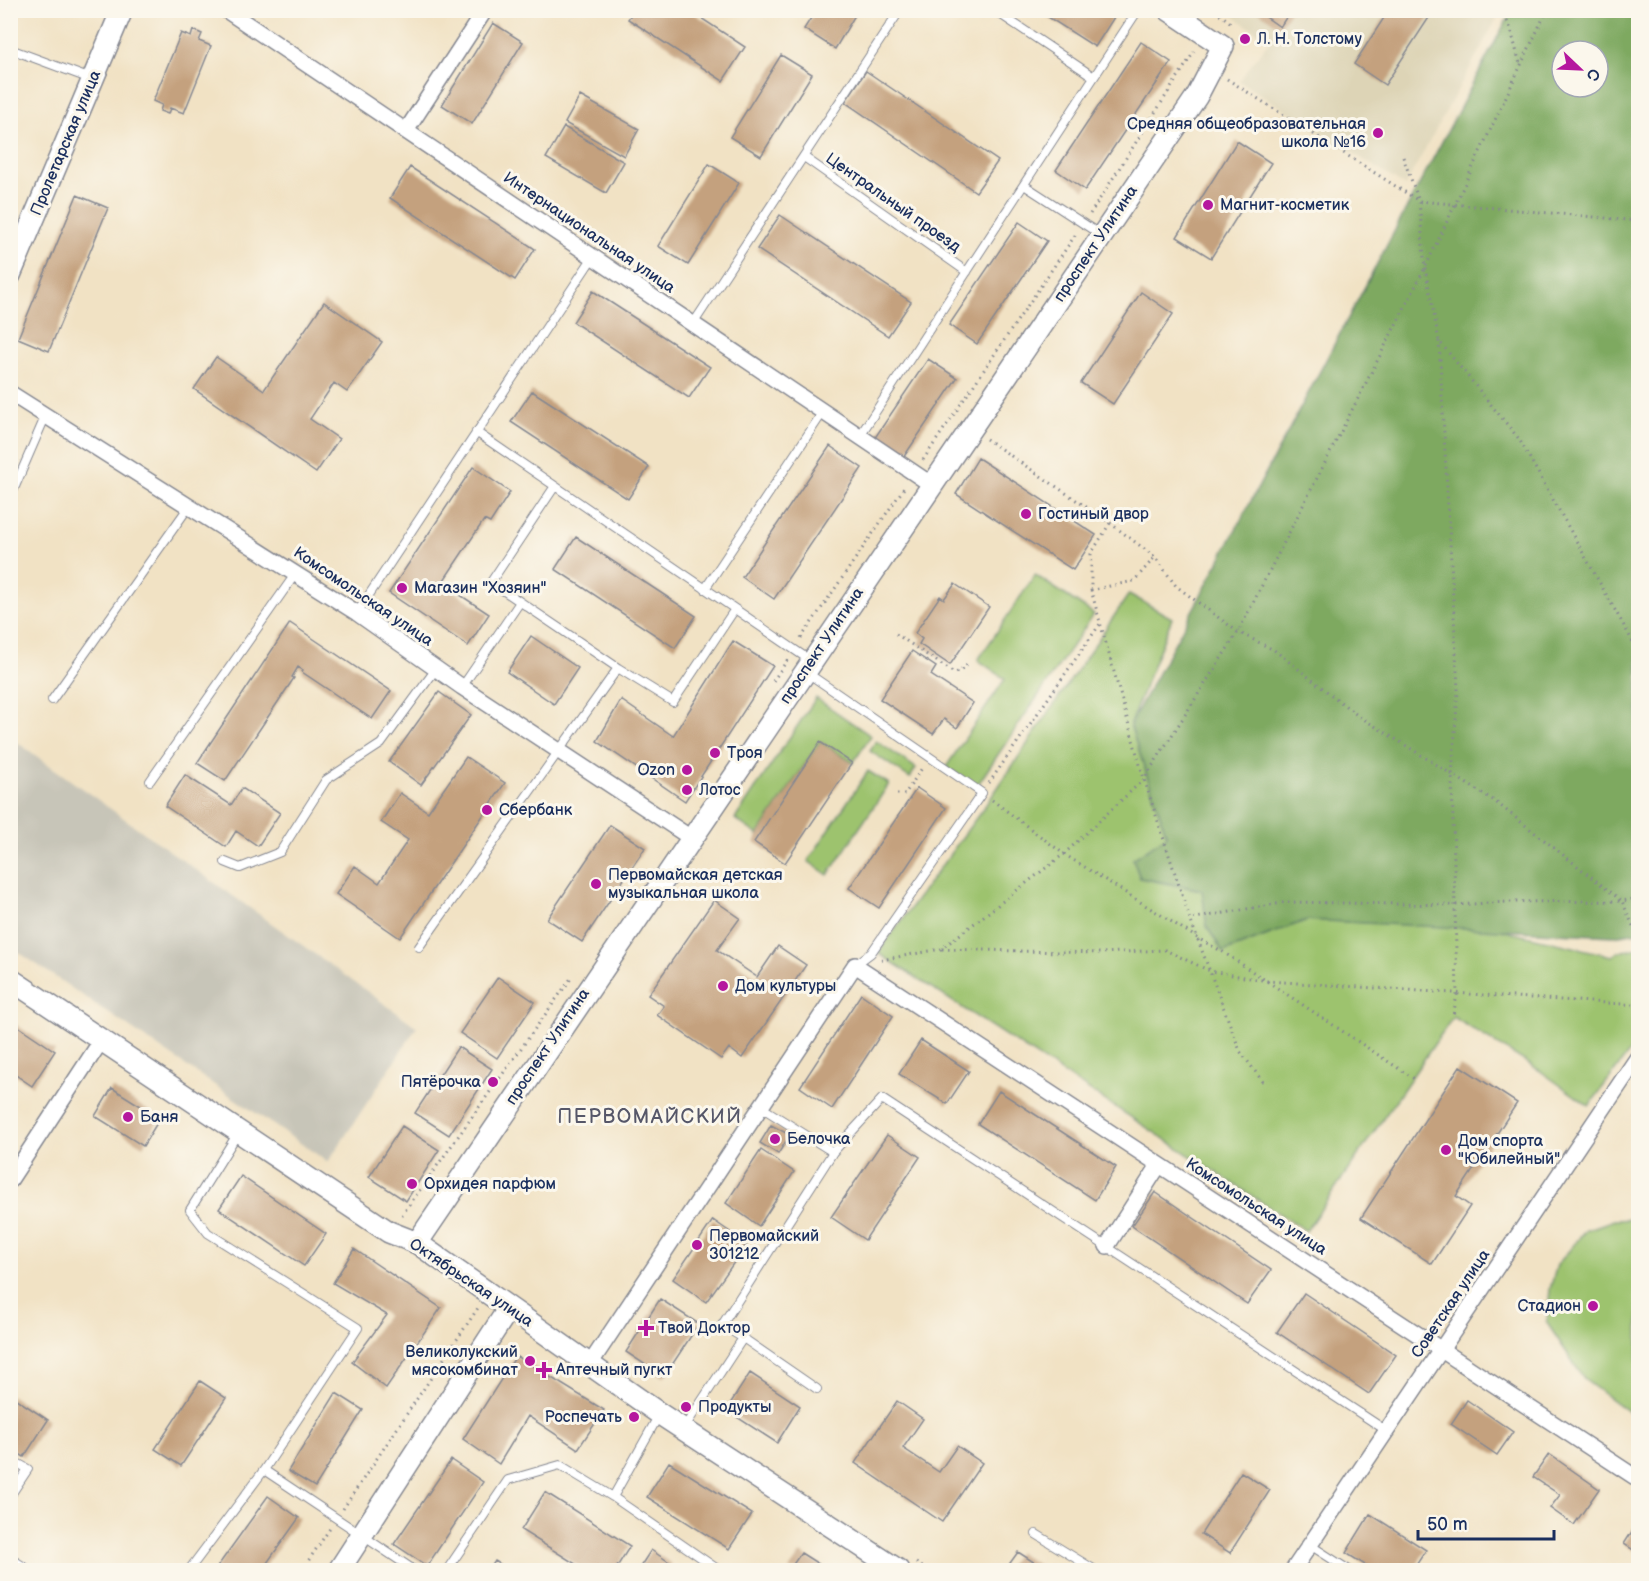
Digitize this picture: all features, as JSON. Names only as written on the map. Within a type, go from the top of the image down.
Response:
[{"type":"street","name":"Пролетарская улица","points":[[10,275],[122,10]]},
{"type":"street","name":"Интернациональная улица","points":[[226,10],[823,412],[858,438],[932,485]]},
{"type":"street","points":[[406,131],[485,10]]},
{"type":"street","name":"проспект Улитина","points":[[417,1243],[1197,96],[1223,46],[1169,10]]},
{"type":"street","name":"Комсомольская улица","points":[[10,393],[296,573],[462,687],[691,838]]},
{"type":"street","points":[[590,1364],[855,965]]},
{"type":"street","name":"Комсомольская улица","points":[[855,965],[1638,1479]]},
{"type":"street","name":"Октябрьская улица","points":[[10,980],[389,1232],[417,1243],[660,1413],[898,1570]]},
{"type":"street","points":[[10,1180],[101,1041]]},
{"type":"street","name":"Советская улица","points":[[1293,1570],[1638,1057]]},
{"type":"street","points":[[1107,1246],[1159,1165]]},
{"type":"street","points":[[339,1570],[509,1308]]},
{"type":"lane","points":[[693,324],[900,10]]},
{"type":"lane","points":[[994,10],[1094,77]]},
{"type":"lane","points":[[858,438],[1138,10]]},
{"type":"lane","points":[[10,49],[93,80]]},
{"type":"lane","name":"Центральный проезд","points":[[804,157],[967,272]]},
{"type":"lane","points":[[1024,185],[1102,236]]},
{"type":"lane","points":[[357,613],[593,257]]},
{"type":"lane","points":[[705,589],[823,412]]},
{"type":"lane","points":[[10,498],[46,414]]},
{"type":"lane","points":[[476,432],[794,650],[808,666],[981,793],[871,953],[855,965]]},
{"type":"lane","points":[[555,486],[491,582],[520,602],[673,702],[735,609]]},
{"type":"lane","points":[[52,700],[190,505]]},
{"type":"lane","points":[[150,781],[296,573]]},
{"type":"lane","points":[[462,687],[520,602]]},
{"type":"lane","points":[[419,947],[618,668]]},
{"type":"lane","points":[[225,862],[240,868],[280,852],[326,780],[381,744],[436,669]]},
{"type":"lane","points":[[817,1389],[722,1324],[833,1152],[882,1099],[1387,1431]]},
{"type":"lane","points":[[760,1107],[833,1152]]},
{"type":"lane","points":[[189,1570],[264,1470],[358,1328],[208,1233],[190,1210],[238,1132]]},
{"type":"lane","points":[[684,1428],[742,1338]]},
{"type":"lane","points":[[613,1497],[660,1413]]},
{"type":"lane","points":[[10,1459],[28,1469],[10,1496]]},
{"type":"lane","points":[[447,1570],[508,1480],[560,1465],[613,1497],[719,1570]]},
{"type":"lane","points":[[264,1470],[414,1570]]},
{"type":"lane","points":[[1036,1534],[1095,1570]]},
{"type":"lane","points":[[1310,1545],[1348,1570]]},
{"type":"lane","points":[[10,1558],[29,1570]]},
{"type":"path","points":[[1215,10],[1231,22]]},
{"type":"path","points":[[1502,10],[1510,27],[1520,66]]},
{"type":"path","points":[[941,949],[1064,854],[1144,779],[1238,632],[1425,268],[1547,10]]},
{"type":"path","points":[[768,690],[1083,224],[1195,52],[1185,46]]},
{"type":"path","points":[[1225,78],[1419,201],[1638,221]]},
{"type":"path","points":[[1403,157],[1419,201],[1425,268],[1439,341],[1458,690],[1452,775],[1457,995],[1453,1016]]},
{"type":"path","points":[[1439,341],[1519,439],[1638,651]]},
{"type":"path","points":[[971,428],[1110,523],[1155,557],[1176,586],[1238,632],[1274,650],[1357,715],[1493,800],[1622,901],[1638,937]]},
{"type":"path","points":[[1110,523],[1091,554],[1091,590],[1100,623],[1144,779],[1190,919],[1240,1051],[1263,1082]]},
{"type":"path","points":[[1091,590],[1134,581],[1155,557]]},
{"type":"path","points":[[981,793],[1100,623]]},
{"type":"path","points":[[896,634],[954,673],[959,672],[967,664]]},
{"type":"path","points":[[897,794],[905,794],[930,757]]},
{"type":"path","points":[[1002,808],[1064,854],[1223,952],[1416,1080]]},
{"type":"path","points":[[1190,919],[1287,903],[1455,905],[1622,901],[1638,898]]},
{"type":"path","points":[[855,965],[941,949],[1100,953],[1165,950],[1210,971],[1267,981],[1638,1005]]},
{"type":"path","points":[[398,1221],[576,972]]},
{"type":"path","points":[[302,1570],[478,1307]]},
{"type":"shaded area","name":"Средняя общеобразовательная школа №16","points":[[1226,11],[1501,11],[1405,186],[1239,81],[1269,41]]},
{"type":"shaded area","points":[[11,738],[417,1027],[328,1162],[11,947]]},
{"type":"green space","points":[[1512,10],[1638,11],[1638,932],[1613,936],[1307,920],[1223,952],[1207,927],[1202,890],[1140,878],[1133,859],[1167,836],[1130,724]]},
{"type":"green space","points":[[1035,575],[1094,614],[976,787],[946,767],[1005,679],[978,660]]},
{"type":"green space","points":[[1129,594],[1172,618],[1130,724],[1167,836],[1133,859],[1140,878],[1203,890],[1207,927],[1223,952],[1307,920],[1492,928],[1612,956],[1618,952],[1638,948],[1638,1040],[1589,1106],[1539,1070],[1453,1017],[1306,1231],[878,953],[990,799]]},
{"type":"green space","points":[[816,698],[871,736],[853,763],[820,742],[758,835],[735,819]]},
{"type":"green space","points":[[876,741],[916,768],[910,778],[870,751]]},
{"type":"green space","points":[[868,771],[889,784],[828,875],[808,861]]},
{"type":"green space","name":"Стадион","points":[[1638,1219],[1638,1419],[1585,1380],[1547,1323],[1550,1289],[1557,1265],[1586,1230],[1614,1220]]},
{"type":"building","points":[[634,10],[689,10],[745,47],[723,81],[628,19]]},
{"type":"building","points":[[816,10],[858,10],[835,49],[804,29]]},
{"type":"building","points":[[1037,10],[1109,10],[1116,14],[1095,47]]},
{"type":"building","points":[[1256,10],[1291,10],[1280,27]]},
{"type":"building","points":[[1389,10],[1434,10],[1385,85],[1354,64]]},
{"type":"building","points":[[493,23],[523,42],[472,124],[442,105]]},
{"type":"building","points":[[193,30],[202,34],[199,41],[211,46],[184,113],[170,108],[168,114],[160,111],[162,105],[153,101],[181,33],[191,37]]},
{"type":"building","points":[[1141,42],[1171,62],[1085,190],[1056,170]]},
{"type":"building","points":[[781,55],[812,74],[761,156],[730,137]]},
{"type":"building","points":[[866,71],[998,161],[976,192],[845,102]]},
{"type":"building","points":[[580,96],[639,129],[624,156],[565,123]]},
{"type":"building","points":[[564,127],[624,162],[606,193],[546,158]]},
{"type":"building","points":[[1237,141],[1271,163],[1211,258],[1177,237]]},
{"type":"building","points":[[709,164],[739,183],[688,265],[658,246]]},
{"type":"building","points":[[410,167],[535,249],[515,280],[390,198]]},
{"type":"building","points":[[77,195],[108,208],[49,351],[18,338]]},
{"type":"building","points":[[780,215],[911,302],[888,336],[757,249]]},
{"type":"building","points":[[1019,222],[1047,241],[977,344],[949,325]]},
{"type":"building","points":[[593,291],[710,367],[689,398],[573,322]]},
{"type":"building","points":[[1141,292],[1173,314],[1113,404],[1081,383]]},
{"type":"building","points":[[324,302],[382,342],[347,392],[334,383],[310,419],[339,439],[316,473],[194,389],[216,357],[264,390]]},
{"type":"building","points":[[928,359],[957,378],[901,461],[872,442]]},
{"type":"building","points":[[532,391],[649,467],[628,499],[511,422]]},
{"type":"building","points":[[830,446],[862,468],[774,599],[742,577]]},
{"type":"building","name":"Гостиный двор","points":[[978,458],[1096,535],[1073,570],[956,494]]},
{"type":"building","points":[[473,467],[510,492],[490,523],[484,520],[442,583],[489,614],[468,646],[389,593]]},
{"type":"building","points":[[576,537],[696,616],[675,648],[555,569]]},
{"type":"building","points":[[955,584],[989,607],[950,665],[919,644],[922,639],[915,633],[940,596],[944,599]]},
{"type":"building","points":[[290,623],[391,691],[372,719],[298,667],[292,677],[294,678],[225,781],[197,763]]},
{"type":"building","points":[[531,636],[578,668],[554,704],[507,672]]},
{"type":"building","points":[[733,641],[773,666],[685,801],[597,741],[621,700],[673,736]]},
{"type":"building","points":[[912,651],[936,667],[931,675],[973,703],[957,728],[944,719],[933,734],[880,699]]},
{"type":"building","points":[[439,692],[471,715],[421,785],[389,762]]},
{"type":"building","points":[[820,742],[852,763],[785,863],[754,842]]},
{"type":"building","points":[[466,757],[505,783],[400,938],[336,894],[355,866],[379,883],[408,840],[381,822],[400,793],[428,812]]},
{"type":"building","points":[[185,775],[231,805],[242,788],[280,813],[258,846],[236,831],[226,847],[165,806]]},
{"type":"building","points":[[917,788],[946,808],[879,908],[849,888]]},
{"type":"building","name":"Первомайская детская музыкальная школа","points":[[610,825],[645,848],[582,942],[547,919]]},
{"type":"building","name":"Дом культуры","points":[[714,900],[740,918],[717,950],[757,977],[778,946],[806,965],[742,1058],[729,1048],[721,1059],[657,1015],[664,1006],[648,995]]},
{"type":"building","points":[[498,977],[535,1002],[497,1058],[460,1033]]},
{"type":"building","points":[[861,994],[893,1016],[832,1109],[800,1087]]},
{"type":"building","points":[[12,1022],[55,1051],[32,1086],[10,1071]]},
{"type":"building","points":[[921,1040],[969,1071],[947,1104],[899,1074]]},
{"type":"building","points":[[458,1047],[492,1069],[449,1135],[415,1113]]},
{"type":"building","name":"Дом спорта \"Юбилейный\"","points":[[1460,1066],[1517,1103],[1456,1196],[1470,1206],[1432,1264],[1361,1218]]},
{"type":"building","name":"Баня","points":[[112,1088],[160,1118],[143,1146],[95,1116]]},
{"type":"building","points":[[999,1091],[1116,1167],[1095,1200],[978,1124]]},
{"type":"building","name":"Белочка","points":[[771,1125],[790,1135],[778,1154],[760,1143]]},
{"type":"building","points":[[402,1126],[439,1150],[406,1201],[369,1177]]},
{"type":"building","points":[[887,1135],[920,1157],[865,1240],[831,1217]]},
{"type":"building","points":[[761,1150],[794,1172],[759,1226],[726,1203]]},
{"type":"building","points":[[241,1176],[326,1234],[304,1266],[219,1209]]},
{"type":"building","points":[[1155,1192],[1271,1270],[1247,1304],[1132,1226]]},
{"type":"building","points":[[713,1220],[747,1244],[706,1302],[673,1279]]},
{"type":"building","points":[[354,1249],[441,1308],[386,1388],[352,1362],[387,1315],[333,1283]]},
{"type":"building","points":[[1304,1293],[1396,1355],[1369,1394],[1277,1332]]},
{"type":"building","points":[[660,1299],[699,1324],[664,1377],[626,1352]]},
{"type":"building","points":[[516,1356],[604,1410],[578,1449],[528,1416],[499,1464],[463,1439]]},
{"type":"building","points":[[750,1373],[800,1406],[777,1443],[726,1410]]},
{"type":"building","points":[[200,1381],[226,1398],[181,1466],[155,1449]]},
{"type":"building","points":[[336,1393],[363,1410],[315,1487],[288,1471]]},
{"type":"building","points":[[10,1395],[48,1420],[24,1457],[10,1448]]},
{"type":"building","points":[[1467,1400],[1513,1432],[1497,1455],[1451,1424]]},
{"type":"building","points":[[897,1401],[923,1419],[903,1448],[939,1472],[957,1446],[982,1463],[942,1522],[855,1463]]},
{"type":"building","points":[[1549,1454],[1599,1489],[1574,1525],[1550,1508],[1560,1495],[1533,1477]]},
{"type":"building","points":[[451,1460],[483,1482],[427,1566],[394,1544]]},
{"type":"building","points":[[669,1462],[752,1514],[729,1549],[647,1497]]},
{"type":"building","points":[[1241,1472],[1270,1490],[1230,1553],[1201,1534]]},
{"type":"building","points":[[545,1492],[630,1546],[615,1570],[585,1570],[521,1530]]},
{"type":"building","points":[[268,1496],[299,1518],[262,1570],[215,1570]]},
{"type":"building","points":[[1370,1514],[1426,1550],[1413,1570],[1373,1570],[1346,1553]]},
{"type":"building","points":[[1638,1522],[1638,1553],[1624,1544]]},
{"type":"building","points":[[651,1550],[672,1564],[668,1570],[638,1570]]},
{"type":"building","points":[[1018,1552],[1046,1570],[1005,1570]]},
{"type":"building","points":[[801,1553],[828,1570],[789,1570]]},
{"type":"building","points":[[495,1561],[510,1570],[489,1570]]},
{"type":"place","name":"Л. Н. Толстому","points":[[1245,39]]},
{"type":"place","name":"Средняя общеобразовательная школа №16","points":[[1378,133]]},
{"type":"place","name":"Магнит-косметик","points":[[1208,205]]},
{"type":"place","name":"Гостиный двор","points":[[1026,514]]},
{"type":"place","name":"Магазин \"Хозяин\"","points":[[402,588]]},
{"type":"place","name":"Троя","points":[[715,753]]},
{"type":"place","name":"Ozon","points":[[687,770]]},
{"type":"place","name":"Лотос","points":[[687,790]]},
{"type":"place","name":"Сбербанк","points":[[487,810]]},
{"type":"place","name":"Первомайская детская музыкальная школа","points":[[596,884]]},
{"type":"place","name":"Дом культуры","points":[[723,986]]},
{"type":"place","name":"Пятёрочка","points":[[493,1082]]},
{"type":"place","name":"Баня","points":[[128,1117]]},
{"type":"place","name":"Белочка","points":[[775,1139]]},
{"type":"place","name":"Дом спорта \"Юбилейный\"","points":[[1446,1150]]},
{"type":"place","name":"Орхидея парфюм","points":[[412,1184]]},
{"type":"place","name":"Первомайский 301212","points":[[697,1245]]},
{"type":"place","name":"Стадион","points":[[1593,1306]]},
{"type":"place","name":"Твой Доктор","points":[[646,1328]]},
{"type":"place","name":"Великолукский мясокомбинат","points":[[530,1361]]},
{"type":"place","name":"Аптечный пугкт","points":[[544,1370]]},
{"type":"place","name":"Продукты","points":[[686,1407]]},
{"type":"place","name":"Роспечать","points":[[634,1417]]},
{"type":"district","name":"ПЕРВОМАЙСКИЙ","points":[[650,1117]]}]
